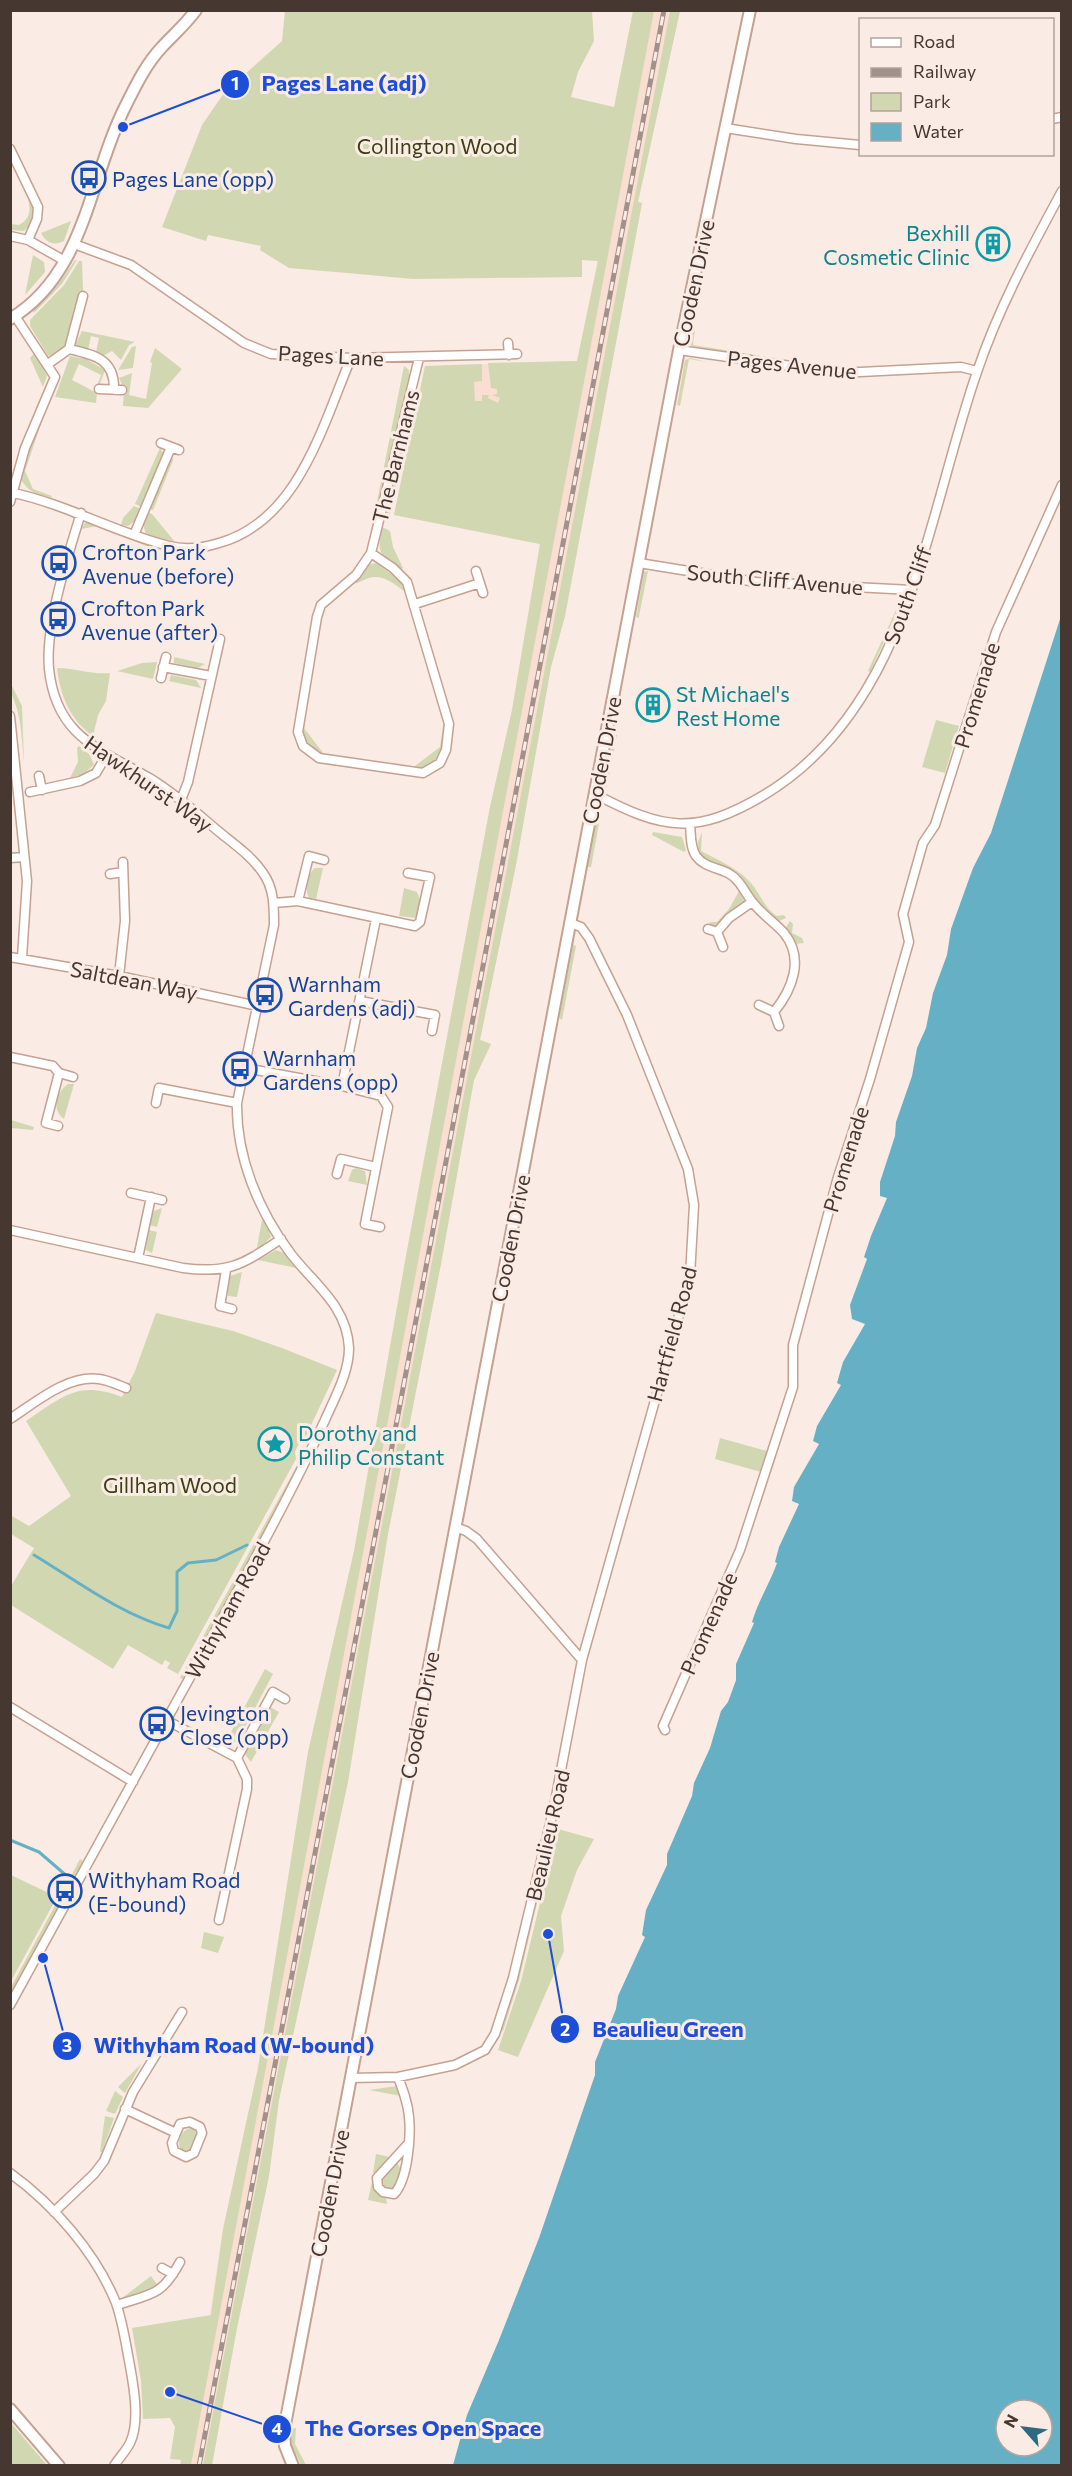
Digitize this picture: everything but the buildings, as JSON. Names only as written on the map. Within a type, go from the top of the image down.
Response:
[{"type":"main road","points":[[13,317],[44,291],[65,261],[74,244],[124,107],[147,66],[196,10]]},
{"type":"main road","name":"Cooden Drive","points":[[293,2466],[285,2446],[284,2430],[679,350],[750,10]]},
{"type":"main road","points":[[10,2409],[59,2466]]},
{"type":"street","points":[[725,128],[795,139],[859,145]]},
{"type":"street","points":[[10,148],[38,207],[37,219],[28,240]]},
{"type":"street","name":"South Cliff","points":[[595,794],[636,815],[670,824],[690,824],[720,817],[746,806],[792,777],[828,744],[860,701],[888,649],[912,590],[977,371],[1004,305],[1062,191]]},
{"type":"street","points":[[10,236],[28,240],[65,261]]},
{"type":"street","name":"Pages Lane","points":[[74,244],[131,265],[244,343],[271,354],[351,358],[513,354],[508,343]]},
{"type":"street","points":[[48,364],[69,349],[83,296]]},
{"type":"street","points":[[13,317],[55,377],[25,448],[12,497],[81,513],[134,535],[171,546],[200,548],[238,538],[264,521],[294,485],[310,455],[351,358]]},
{"type":"street","points":[[69,349],[90,354],[105,363],[115,376],[118,390],[99,389]]},
{"type":"street","name":"Pages Avenue","points":[[679,350],[840,372],[961,367],[977,371]]},
{"type":"street","name":"The Barnhams","points":[[371,554],[393,568],[407,582],[449,724],[446,750],[440,763],[423,772],[319,758],[303,746],[298,732],[317,617],[326,599],[356,575],[371,554],[419,358]]},
{"type":"street","points":[[134,535],[175,449],[161,443]]},
{"type":"street","name":"Promenade","points":[[665,1730],[663,1726],[740,1550],[793,1387],[793,1345],[838,1177],[870,1079],[909,942],[903,914],[923,843],[935,825],[996,632],[1062,485]]},
{"type":"street","name":"Hawkhurst Way","points":[[81,513],[63,571],[52,630],[49,667],[54,693],[64,717],[92,747],[152,780],[181,800],[243,851],[263,873],[274,903],[274,925],[237,1103],[236,1126],[239,1146],[259,1197],[281,1239],[334,1303],[347,1332],[347,1365],[319,1434]]},
{"type":"street","name":"South Cliff Avenue","points":[[639,563],[756,582],[912,590]]},
{"type":"street","points":[[476,571],[483,593]]},
{"type":"street","points":[[415,604],[480,583]]},
{"type":"street","points":[[181,800],[188,782],[220,639]]},
{"type":"street","points":[[161,678],[166,657]]},
{"type":"street","points":[[164,668],[211,676]]},
{"type":"street","points":[[10,716],[27,908],[22,958]]},
{"type":"street","points":[[30,792],[80,781],[96,773],[106,756]]},
{"type":"street","points":[[39,776],[42,790]]},
{"type":"street","points":[[690,824],[695,855],[710,867],[728,873],[742,885],[752,902],[791,944],[795,962],[794,979],[786,997],[774,1012]]},
{"type":"street","points":[[298,902],[309,856],[324,860]]},
{"type":"street","points":[[10,858],[24,857]]},
{"type":"street","points":[[119,976],[125,921],[123,862]]},
{"type":"street","points":[[110,874],[123,872]]},
{"type":"street","points":[[274,903],[298,902],[415,926],[420,922],[430,877],[408,873]]},
{"type":"street","points":[[723,947],[713,931],[752,902]]},
{"type":"street","points":[[342,1086],[376,919]]},
{"type":"street","name":"Hartfield Road","points":[[570,923],[581,927],[589,938],[627,1015],[677,1136],[688,1169],[694,1205],[690,1276],[582,1660]]},
{"type":"street","name":"Saltdean Way","points":[[10,957],[119,976],[258,1006]]},
{"type":"street","points":[[360,1001],[435,1015],[432,1031]]},
{"type":"street","points":[[759,1005],[774,1012],[779,1026]]},
{"type":"street","points":[[10,1057],[53,1066],[59,1073],[73,1077]]},
{"type":"street","points":[[245,1068],[342,1086],[381,1096],[388,1107],[366,1224],[380,1227]]},
{"type":"street","points":[[58,1126],[46,1122],[59,1073]]},
{"type":"street","points":[[156,1103],[159,1088],[237,1103]]},
{"type":"street","points":[[337,1174],[341,1159],[376,1167]]},
{"type":"street","points":[[131,1193],[162,1200]]},
{"type":"street","points":[[138,1258],[151,1197]]},
{"type":"street","points":[[10,1230],[206,1271],[226,1270],[242,1264],[281,1239]]},
{"type":"street","points":[[226,1270],[220,1306],[232,1309]]},
{"type":"street","points":[[10,1419],[74,1381],[101,1379],[126,1388]]},
{"type":"street","name":"Withyham Road","points":[[10,2005],[292,1489],[319,1434]]},
{"type":"street","points":[[455,1527],[477,1539],[582,1660]]},
{"type":"street","name":"Beaulieu Road","points":[[351,2078],[426,2073],[468,2059],[485,2050],[495,2034],[513,1978],[541,1863],[582,1660]]},
{"type":"street","points":[[237,1758],[273,1692],[285,1699]]},
{"type":"street","points":[[10,1707],[133,1782]]},
{"type":"street","points":[[166,1720],[237,1758],[247,1779],[247,1790],[219,1920]]},
{"type":"street","points":[[54,2212],[94,2174],[104,2161],[125,2109],[148,2065],[175,2027],[182,2012]]},
{"type":"street","points":[[398,2076],[409,2116],[408,2144],[400,2188],[394,2194],[383,2192],[378,2187],[377,2178],[408,2144]]},
{"type":"street","points":[[125,2109],[176,2133]]},
{"type":"street","points":[[10,2173],[54,2212],[77,2238],[106,2281],[117,2305],[133,2385],[134,2423],[130,2443],[114,2466]]},
{"type":"street","points":[[117,2305],[158,2292],[165,2287],[180,2262]]},
{"type":"street","points":[[162,2268],[173,2274]]},
{"type":"shaded area","points":[[633,11],[680,11],[638,202],[642,203],[565,616],[551,667],[516,865],[480,1040],[491,1044],[474,1080],[441,1264],[388,1534],[348,1782],[279,2100],[269,2176],[237,2328],[212,2465],[180,2466],[196,2403],[223,2229],[258,2068],[308,1752],[354,1551],[406,1256],[490,807],[512,710],[540,544],[394,515],[425,366],[577,361],[611,196],[598,194]]},
{"type":"green space","name":"Collington Wood","points":[[285,11],[592,11],[594,41],[578,72],[571,97],[614,107],[633,11],[654,11],[191,2465],[180,2466],[181,2460],[170,2459],[175,2427],[170,2418],[143,2419],[141,2381],[132,2328],[211,2315],[223,2229],[258,2068],[308,1752],[354,1551],[406,1256],[490,807],[512,710],[540,544],[394,515],[425,366],[482,364],[482,381],[474,382],[475,401],[482,401],[482,395],[489,395],[488,398],[498,403],[500,398],[492,395],[497,394],[497,389],[491,388],[488,363],[577,361],[598,261],[582,260],[582,277],[413,279],[289,268],[260,250],[261,246],[208,235],[206,241],[162,227],[202,125],[224,93],[282,41]]},
{"type":"green space","points":[[670,11],[680,11],[638,202],[642,203],[565,616],[551,667],[516,865],[480,1040],[491,1044],[474,1080],[441,1264],[388,1534],[348,1782],[279,2100],[269,2176],[237,2328],[212,2465],[203,2465]]},
{"type":"green space","points":[[28,198],[35,207],[31,223],[24,231],[11,230],[10,224],[19,225],[28,216]]},
{"type":"green space","points":[[71,221],[64,241],[60,243],[51,243],[41,233]]},
{"type":"green space","points":[[33,255],[44,262],[45,272],[25,295]]},
{"type":"green space","points":[[77,260],[62,284],[34,313],[33,310],[60,282]]},
{"type":"green space","points":[[79,261],[82,261],[83,290],[80,294],[72,331],[63,347],[48,356],[30,326],[30,320],[64,285]]},
{"type":"green space","points":[[692,328],[695,328],[693,345],[761,356],[761,358],[692,346],[689,343]]},
{"type":"green space","points":[[82,331],[135,342],[129,345],[121,360],[112,351],[103,356],[96,352],[99,338],[91,336],[88,350],[75,346]]},
{"type":"green space","points":[[136,346],[133,368],[118,370],[132,347]]},
{"type":"green space","points":[[155,348],[182,369],[148,408],[123,406],[124,389],[119,378],[132,373],[129,395],[146,399],[152,363],[150,362]]},
{"type":"green space","points":[[35,352],[47,376],[43,387],[30,358]]},
{"type":"green space","points":[[70,356],[86,359],[105,370],[99,386],[97,386],[101,375],[79,364],[72,380],[97,393],[96,403],[55,397]]},
{"type":"green space","points":[[690,358],[707,362],[689,359],[680,406],[677,405],[685,360]]},
{"type":"green space","points":[[404,366],[409,370],[409,376],[373,522]]},
{"type":"green space","points":[[407,423],[409,423],[390,514],[385,512]]},
{"type":"green space","points":[[38,424],[41,424],[25,471],[33,489],[52,496],[51,498],[30,490],[21,479]]},
{"type":"green space","points":[[160,448],[164,454],[142,507],[135,504]]},
{"type":"green space","points":[[174,458],[153,510],[149,509],[169,460]]},
{"type":"green space","points":[[134,506],[141,509],[135,521],[128,526],[121,525],[123,518]]},
{"type":"green space","points":[[148,512],[175,542],[146,535],[143,524]]},
{"type":"green space","points":[[91,521],[151,545],[151,548],[98,526],[81,529],[85,523]]},
{"type":"green space","points":[[382,527],[390,531],[393,547],[403,568],[400,569],[381,552]]},
{"type":"green space","points":[[377,563],[401,582],[408,593],[380,577],[351,584],[370,564]]},
{"type":"green space","points":[[648,571],[639,618],[636,617],[644,572]]},
{"type":"green space","points":[[896,610],[898,611],[870,672],[868,671]]},
{"type":"green space","points":[[174,657],[205,664],[198,668],[174,663]]},
{"type":"green space","points":[[157,662],[153,679],[117,671],[142,663]]},
{"type":"green space","points":[[57,668],[110,673],[106,701],[98,715],[93,736],[72,715],[61,688]]},
{"type":"green space","points":[[171,675],[196,680],[201,688],[169,681]]},
{"type":"green space","points":[[11,684],[22,706],[24,762],[20,725]]},
{"type":"green space","points":[[936,720],[959,726],[945,773],[922,767]]},
{"type":"green space","points":[[303,721],[305,721],[304,728],[324,754],[336,756],[336,758],[321,754],[315,751],[306,743]]},
{"type":"green space","points":[[443,726],[445,727],[444,735],[439,755],[430,764],[415,768],[440,747]]},
{"type":"green space","points":[[613,735],[617,735],[607,786],[603,788]]},
{"type":"green space","points":[[79,746],[90,755],[94,765],[83,774],[70,778],[78,762],[77,748]]},
{"type":"green space","points":[[599,809],[601,813],[591,867],[587,867]]},
{"type":"green space","points":[[653,832],[682,837],[686,850],[684,852],[652,835]]},
{"type":"green space","points":[[702,832],[701,851],[739,873],[750,882],[773,913],[777,916],[784,915],[786,918],[777,922],[758,905],[742,880],[704,859],[698,853],[698,842]]},
{"type":"green space","points":[[315,868],[323,868],[316,899],[309,898],[307,890],[308,878]]},
{"type":"green space","points":[[404,888],[417,892],[419,896],[420,905],[416,918],[399,916]]},
{"type":"green space","points":[[739,891],[745,902],[731,911],[718,925],[709,925],[710,922],[717,922],[729,909]]},
{"type":"green space","points":[[790,921],[793,924],[792,933],[802,938],[804,943],[794,944],[785,929]]},
{"type":"green space","points":[[573,945],[576,946],[562,1020],[559,1018]]},
{"type":"green space","points":[[68,1084],[74,1084],[64,1119],[56,1106],[60,1092]]},
{"type":"green space","points":[[11,1120],[34,1127],[33,1130],[11,1128]]},
{"type":"green space","points":[[356,1168],[365,1171],[367,1185],[348,1181],[352,1170]]},
{"type":"green space","points":[[162,1208],[157,1227],[149,1225],[154,1211]]},
{"type":"green space","points":[[262,1220],[266,1221],[271,1237],[256,1252]]},
{"type":"green space","points":[[148,1230],[157,1232],[152,1253],[146,1250]]},
{"type":"green space","points":[[276,1250],[284,1253],[296,1268],[258,1260]]},
{"type":"green space","points":[[242,1272],[237,1297],[228,1296],[227,1282],[230,1276]]},
{"type":"green space","name":"Gillham Wood","points":[[156,1313],[233,1331],[337,1370],[306,1436],[301,1438],[295,1452],[296,1459],[178,1674],[167,1668],[170,1663],[165,1660],[162,1665],[128,1645],[113,1669],[11,1605],[11,1586],[34,1548],[11,1534],[10,1515],[29,1526],[71,1496],[26,1421],[61,1398],[82,1391],[93,1390],[122,1397],[135,1371]]},
{"type":"green space","points":[[720,1438],[767,1451],[761,1472],[715,1459]]},
{"type":"green space","points":[[299,1462],[287,1492],[184,1679],[180,1678]]},
{"type":"green space","points":[[265,1669],[273,1674],[237,1742],[225,1743]]},
{"type":"green space","points":[[270,1707],[279,1712],[251,1762],[244,1753]]},
{"type":"green space","points":[[558,1829],[594,1839],[577,1870],[561,1916],[564,1951],[518,2057],[498,2050],[521,1981]]},
{"type":"green space","points":[[80,1859],[83,1861],[65,1894],[62,1893]]},
{"type":"green space","points":[[546,1865],[519,1980],[503,2031],[518,1979]]},
{"type":"green space","points":[[11,1875],[57,1897],[11,1981]]},
{"type":"green space","points":[[58,1900],[61,1901],[11,1995],[11,1987]]},
{"type":"green space","points":[[204,1932],[224,1937],[218,1953],[201,1948]]},
{"type":"green space","points":[[142,2063],[125,2093],[118,2087]]},
{"type":"green space","points":[[397,2086],[401,2096],[369,2090]]},
{"type":"green space","points":[[115,2091],[123,2097],[115,2114],[106,2111]]},
{"type":"green space","points":[[105,2116],[114,2118],[102,2152],[100,2152]]},
{"type":"green space","points":[[190,2128],[195,2130],[197,2136],[190,2149],[184,2151],[180,2149],[179,2139],[184,2131]]},
{"type":"green space","points":[[376,2154],[390,2157],[377,2173],[373,2173]]},
{"type":"green space","points":[[397,2163],[401,2169],[398,2185],[394,2189],[385,2189],[382,2179],[393,2164]]},
{"type":"green space","points":[[372,2182],[380,2195],[386,2198],[387,2204],[368,2200]]},
{"type":"green space","points":[[151,2276],[159,2287],[122,2298]]},
{"type":"green space","points":[[11,2423],[47,2465],[11,2465]]},
{"type":"green space","points":[[296,2428],[295,2444],[306,2465],[301,2465],[292,2446],[291,2429]]},
{"type":"water","points":[[1061,616],[1061,2465],[453,2465],[467,2415],[539,2238],[595,2075],[595,2062],[616,2009],[618,1996],[645,1937],[642,1935],[646,1910],[667,1865],[667,1854],[692,1796],[694,1783],[710,1748],[721,1711],[728,1702],[736,1680],[736,1664],[754,1623],[752,1622],[757,1607],[777,1563],[775,1562],[779,1547],[799,1504],[792,1501],[794,1487],[819,1444],[813,1441],[817,1426],[841,1385],[837,1383],[843,1362],[865,1324],[852,1319],[850,1305],[867,1259],[864,1257],[871,1236],[887,1198],[880,1196],[880,1182],[895,1136],[896,1122],[912,1076],[917,1048],[926,1028],[933,993],[947,955],[951,929],[973,868],[991,833]]},
{"type":"waterway","points":[[34,1555],[116,1606],[169,1628],[177,1611],[177,1572],[188,1563],[216,1560],[247,1545]]},
{"type":"waterway","points":[[10,1840],[39,1852],[68,1877]]},
{"type":"railway","points":[[199,2466],[664,10]]},
{"type":"place","name":"Pages Lane (adj)","points":[[123,127]]},
{"type":"place","name":"Pages Lane (opp)","points":[[89,178]]},
{"type":"place","name":"Bexhill Cosmetic Clinic","points":[[993,244]]},
{"type":"place","name":"Crofton Park Avenue (before)","points":[[59,563]]},
{"type":"place","name":"Crofton Park Avenue (after)","points":[[58,619]]},
{"type":"place","name":"St Michael's Rest Home","points":[[653,705]]},
{"type":"place","name":"Warnham Gardens (adj)","points":[[265,995]]},
{"type":"place","name":"Warnham Gardens (opp)","points":[[240,1069]]},
{"type":"place","name":"Dorothy and Philip Constant","points":[[275,1444]]},
{"type":"place","name":"Jevington Close (opp)","points":[[157,1724]]},
{"type":"place","name":"Withyham Road (E-bound)","points":[[65,1891]]},
{"type":"place","name":"Beaulieu Green","points":[[548,1934]]},
{"type":"place","name":"Withyham Road (W-bound)","points":[[43,1958]]},
{"type":"place","name":"The Gorses Open Space","points":[[170,2392]]}]
